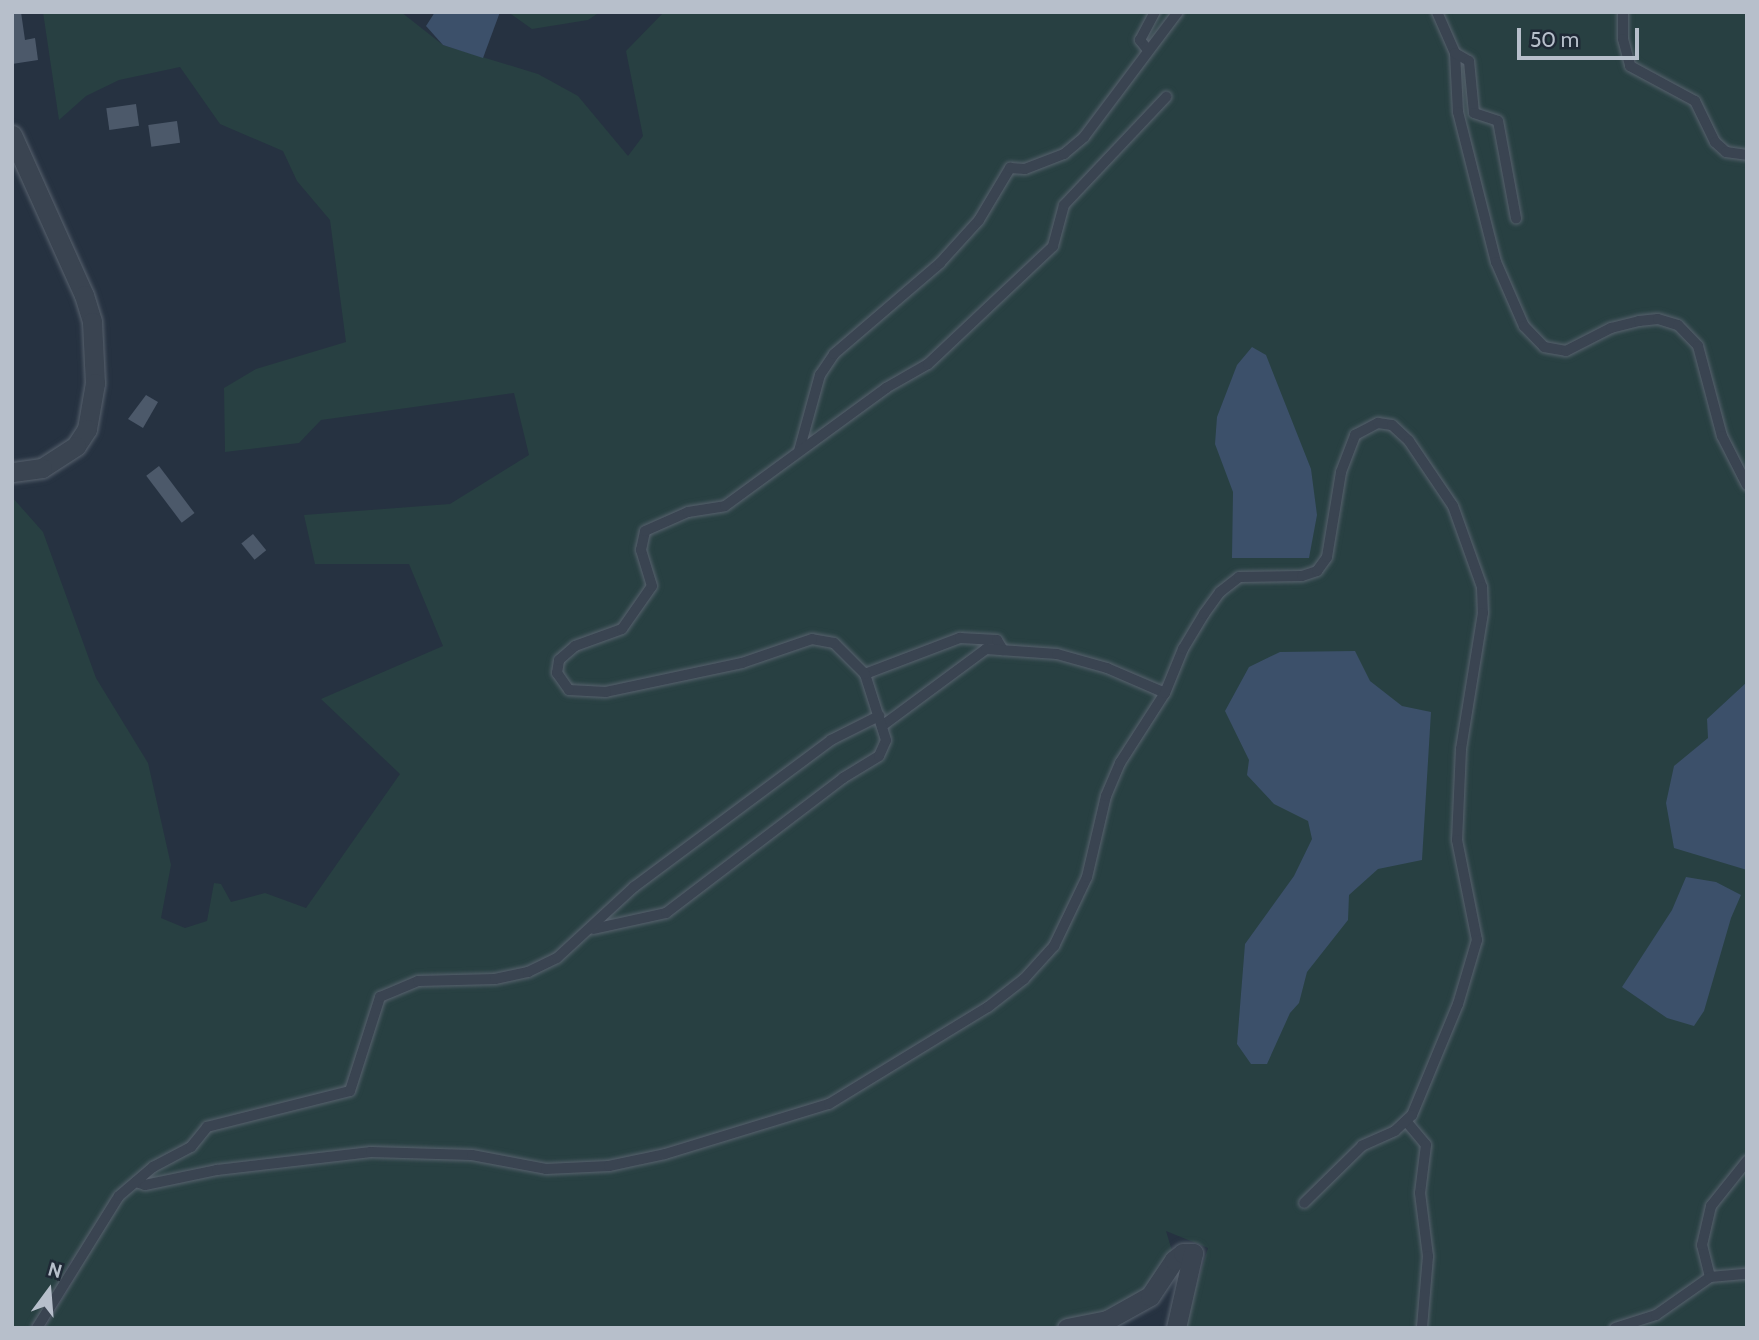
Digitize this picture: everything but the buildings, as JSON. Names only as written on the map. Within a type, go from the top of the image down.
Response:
[{"type":"street","points":[[12,135],[84,295],[92,322],[95,383],[87,429],[76,446],[42,468],[12,472]]},
{"type":"street","points":[[1067,1328],[1107,1320],[1150,1296],[1174,1260],[1183,1252],[1193,1253],[1176,1328]]},
{"type":"lane","points":[[1148,50],[1140,40],[1155,12]]},
{"type":"lane","points":[[799,451],[820,375],[834,354],[940,263],[979,220],[1010,168],[1025,170],[1064,154],[1084,137],[1178,12]]},
{"type":"lane","points":[[1437,12],[1455,52],[1461,124],[1496,262],[1524,326],[1544,347],[1566,351],[1611,328],[1639,321],[1658,319],[1678,325],[1698,346],[1721,436],[1747,485]]},
{"type":"lane","points":[[1623,12],[1630,66],[1695,101],[1716,142],[1726,152],[1747,155]]},
{"type":"lane","points":[[1455,52],[1469,61],[1474,113],[1498,121],[1516,218]]},
{"type":"lane","points":[[593,929],[666,912],[879,755],[886,740],[865,674],[834,643],[812,639],[742,663],[606,692],[569,690],[557,673],[559,660],[575,646],[622,629],[652,586],[641,550],[645,531],[688,512],[725,506],[799,451],[928,364],[974,324],[1053,246],[1064,205],[1166,97]]},
{"type":"lane","points":[[136,1182],[145,1185],[217,1170],[371,1152],[472,1156],[546,1169],[610,1166],[665,1154],[829,1104],[988,1007],[1024,979],[1054,946],[1087,877],[1105,796],[1136,733],[1165,693],[1182,649],[1220,592],[1239,577],[1302,576],[1317,570],[1327,557],[1341,472],[1355,435],[1378,423],[1392,425],[1409,441],[1453,506],[1482,587],[1483,613],[1461,749],[1457,840],[1477,940],[1458,1004],[1406,1121],[1362,1146],[1304,1203]]},
{"type":"lane","points":[[865,674],[960,638],[997,640],[1003,650]]},
{"type":"lane","points":[[37,1328],[119,1196],[191,1147],[207,1127],[350,1091],[380,997],[393,988],[418,981],[495,979],[528,972],[557,958],[593,929],[656,870],[831,740],[880,721],[986,649],[1057,654],[1107,668],[1165,693]]},
{"type":"lane","points":[[1406,1121],[1426,1145],[1420,1194],[1427,1256],[1422,1328]]},
{"type":"lane","points":[[1710,1277],[1702,1245],[1711,1206],[1747,1161]]},
{"type":"lane","points":[[1615,1328],[1656,1315],[1710,1277],[1747,1274]]},
{"type":"green space","points":[[43,12],[401,12],[443,45],[538,74],[578,96],[628,156],[643,136],[626,51],[664,12],[1747,12],[1747,1328],[1183,1328],[1208,1248],[1166,1231],[1173,1254],[1150,1294],[1064,1328],[45,1328],[80,1269],[71,1260],[47,1307],[29,1328],[12,1328],[12,497],[43,532],[96,678],[148,763],[171,865],[161,918],[185,928],[207,921],[214,883],[221,884],[231,902],[265,893],[306,908],[400,774],[321,699],[443,646],[409,564],[315,564],[304,515],[450,504],[529,455],[514,393],[321,420],[299,443],[225,452],[224,388],[256,369],[346,342],[330,220],[297,181],[283,151],[220,124],[180,67],[119,80],[86,96],[59,120]]},
{"type":"green space","points":[[508,12],[600,12],[588,20],[532,29]]},
{"type":"water","points":[[435,12],[500,12],[483,58],[443,45],[426,26]]},
{"type":"water","points":[[1252,347],[1266,355],[1311,469],[1317,515],[1309,558],[1232,558],[1233,492],[1215,444],[1217,417],[1237,365]]},
{"type":"water","points":[[1355,651],[1370,681],[1402,706],[1431,712],[1422,860],[1378,869],[1349,895],[1348,920],[1307,972],[1299,1003],[1290,1013],[1267,1064],[1251,1064],[1237,1044],[1245,944],[1294,876],[1312,839],[1308,821],[1274,804],[1247,775],[1249,760],[1225,711],[1249,667],[1280,652]]},
{"type":"water","points":[[1747,682],[1747,870],[1674,848],[1666,803],[1674,766],[1708,738],[1707,719]]},
{"type":"water","points":[[1686,877],[1716,882],[1741,895],[1731,918],[1704,1011],[1694,1026],[1667,1018],[1622,987],[1672,910]]}]
